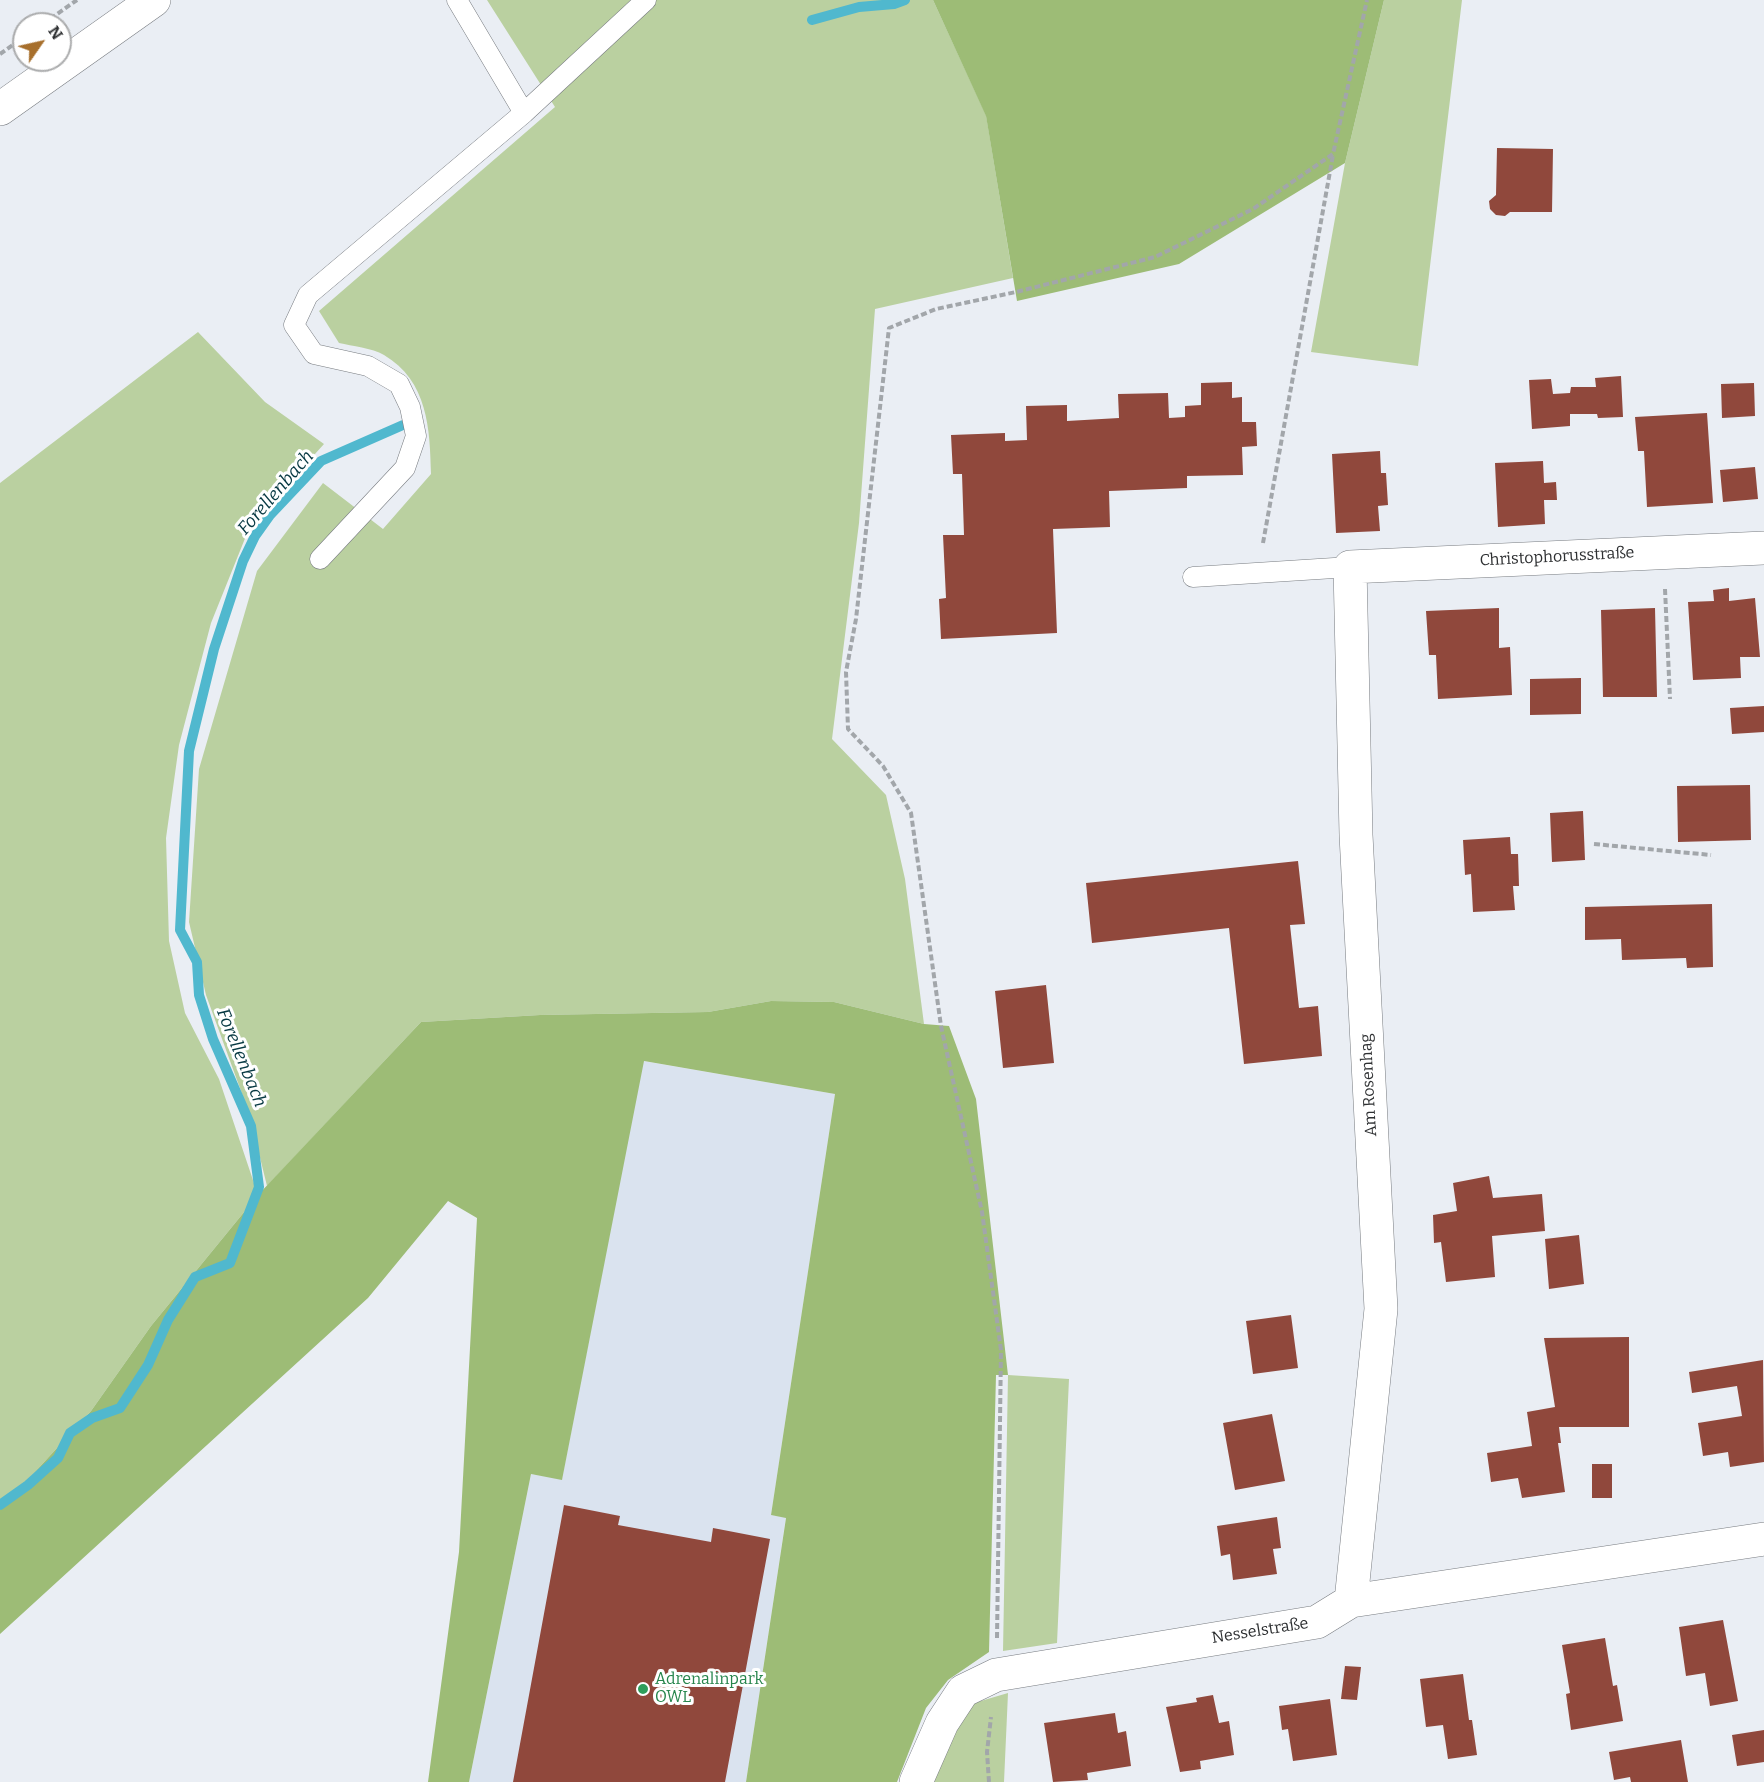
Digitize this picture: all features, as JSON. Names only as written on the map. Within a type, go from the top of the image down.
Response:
[{"type":"street","points":[[0,110],[154,0]]},
{"type":"street","name":"Christophorusstraße","points":[[1350,567],[1764,548]]},
{"type":"street","name":"Am Rosenhag","points":[[1350,567],[1356,835],[1381,1309],[1351,1601]]},
{"type":"street","name":"Nesselstraße","points":[[916,1782],[942,1723],[963,1691],[996,1675],[1317,1622],[1351,1601],[1764,1539]]},
{"type":"lane","points":[[456,0],[524,113]]},
{"type":"lane","points":[[320,559],[405,468],[416,435],[410,407],[399,384],[368,366],[314,354],[294,324],[308,296],[524,113],[646,0]]},
{"type":"lane","points":[[1193,578],[1350,567]]},
{"type":"path","points":[[60,12],[77,0]]},
{"type":"path","points":[[1258,574],[1333,154],[1367,0]]},
{"type":"path","points":[[989,1782],[987,1752],[996,1675],[1001,1350],[982,1212],[941,1026],[911,813],[883,766],[848,729],[846,672],[856,619],[889,328],[936,309],[1016,292],[1155,257],[1253,209],[1333,154]]},
{"type":"path","points":[[1663,552],[1670,699]]},
{"type":"path","points":[[1594,844],[1711,855]]},
{"type":"shaded area","points":[[643,1061],[835,1094],[771,1515],[786,1517],[746,1782],[469,1782],[531,1474],[562,1479]]},
{"type":"green space","points":[[487,0],[933,0],[986,115],[1013,278],[875,309],[859,523],[832,739],[886,795],[905,879],[924,1024],[834,1002],[771,1001],[708,1012],[540,1015],[421,1022],[267,1186],[249,1113],[206,995],[189,922],[199,769],[257,571],[323,483],[383,529],[431,474],[424,407],[410,378],[384,355],[339,343],[319,311],[555,107]]},
{"type":"green space","points":[[933,0],[1384,0],[1345,163],[1179,264],[1017,301],[986,116]]},
{"type":"green space","points":[[1384,0],[1462,0],[1418,366],[1311,352],[1345,163]]},
{"type":"green space","points":[[198,332],[265,402],[324,444],[250,526],[211,623],[179,745],[166,838],[169,941],[185,1013],[219,1079],[258,1195],[151,1326],[91,1411],[0,1510],[0,483]]},
{"type":"green space","points":[[771,1001],[834,1002],[924,1024],[949,1026],[976,1099],[1008,1375],[996,1375],[989,1652],[948,1680],[926,1708],[897,1782],[746,1782],[786,1518],[771,1515],[835,1094],[644,1061],[562,1480],[531,1474],[469,1782],[428,1782],[459,1552],[477,1218],[448,1201],[368,1298],[0,1634],[0,1510],[91,1411],[151,1326],[258,1195],[421,1022],[540,1015],[708,1012]]},
{"type":"green space","points":[[1008,1375],[1069,1379],[1057,1643],[1003,1651]]},
{"type":"green space","points":[[1008,1693],[1004,1782],[933,1782],[954,1731],[974,1703]]},
{"type":"building","points":[[1497,148],[1553,149],[1552,212],[1510,212],[1505,216],[1496,215],[1490,209],[1489,201],[1496,195]]},
{"type":"building","points":[[1621,376],[1623,417],[1598,418],[1597,414],[1570,414],[1570,426],[1532,429],[1529,380],[1551,379],[1553,394],[1570,393],[1571,387],[1596,387],[1595,378]]},
{"type":"building","points":[[1232,382],[1232,398],[1242,397],[1242,422],[1256,422],[1257,446],[1242,447],[1243,475],[1187,476],[1187,488],[1109,491],[1110,527],[1053,529],[1057,633],[941,639],[939,599],[946,598],[943,535],[964,535],[962,474],[953,474],[951,435],[1005,433],[1005,441],[1027,440],[1026,406],[1067,405],[1067,421],[1119,418],[1118,394],[1168,393],[1169,418],[1185,417],[1185,406],[1201,405],[1201,383]]},
{"type":"building","points":[[1754,383],[1755,416],[1722,418],[1721,384]]},
{"type":"building","points":[[1707,413],[1713,503],[1647,507],[1644,451],[1638,451],[1635,417]]},
{"type":"building","points":[[1380,451],[1381,473],[1386,473],[1388,505],[1378,506],[1380,531],[1336,533],[1332,454]]},
{"type":"building","points":[[1543,461],[1544,483],[1556,482],[1557,500],[1544,500],[1545,524],[1498,527],[1495,463]]},
{"type":"building","points":[[1755,467],[1758,499],[1723,502],[1720,470]]},
{"type":"building","points":[[1729,588],[1729,601],[1755,598],[1760,657],[1740,657],[1741,678],[1693,680],[1688,602],[1714,601],[1713,590]]},
{"type":"building","points":[[1499,608],[1499,648],[1510,647],[1512,695],[1438,699],[1436,655],[1429,655],[1426,611]]},
{"type":"building","points":[[1655,608],[1657,697],[1603,697],[1601,610]]},
{"type":"building","points":[[1581,678],[1581,714],[1530,715],[1530,679]]},
{"type":"building","points":[[1764,706],[1764,732],[1732,734],[1730,708]]},
{"type":"building","points":[[1750,785],[1751,840],[1678,842],[1677,786]]},
{"type":"building","points":[[1583,811],[1585,860],[1552,862],[1550,813]]},
{"type":"building","points":[[1510,837],[1511,854],[1518,854],[1519,886],[1513,886],[1515,910],[1473,912],[1471,874],[1465,875],[1463,840]]},
{"type":"building","points":[[1298,861],[1305,924],[1290,925],[1299,1008],[1318,1006],[1322,1056],[1244,1064],[1229,928],[1092,943],[1086,883]]},
{"type":"building","points":[[1712,904],[1713,967],[1687,968],[1686,958],[1622,960],[1621,939],[1585,940],[1585,907]]},
{"type":"building","points":[[1046,985],[1054,1063],[1003,1068],[995,991]]},
{"type":"building","points":[[1489,1176],[1493,1198],[1542,1194],[1545,1231],[1492,1236],[1495,1277],[1446,1282],[1441,1242],[1434,1243],[1433,1215],[1457,1211],[1453,1183]]},
{"type":"building","points":[[1579,1235],[1584,1284],[1549,1289],[1545,1239]]},
{"type":"building","points":[[1291,1315],[1298,1368],[1253,1374],[1246,1321]]},
{"type":"building","points":[[1629,1337],[1629,1427],[1559,1427],[1561,1443],[1558,1443],[1565,1492],[1522,1498],[1518,1478],[1491,1482],[1487,1453],[1532,1446],[1527,1412],[1555,1407],[1544,1338]]},
{"type":"building","points":[[1763,1360],[1764,1462],[1730,1467],[1728,1452],[1703,1456],[1698,1423],[1742,1416],[1737,1386],[1692,1393],[1689,1372]]},
{"type":"building","points":[[1272,1414],[1285,1481],[1235,1490],[1223,1423]]},
{"type":"building","points":[[1592,1464],[1612,1464],[1612,1498],[1592,1498]]},
{"type":"building","points":[[564,1505],[620,1516],[618,1525],[711,1542],[713,1528],[770,1539],[725,1782],[513,1782]]},
{"type":"building","points":[[1277,1517],[1281,1548],[1273,1549],[1277,1574],[1233,1580],[1230,1554],[1221,1556],[1217,1526]]},
{"type":"building","points":[[1723,1620],[1738,1701],[1710,1706],[1705,1673],[1686,1676],[1679,1627]]},
{"type":"building","points":[[1605,1638],[1613,1686],[1617,1685],[1623,1721],[1571,1730],[1566,1694],[1570,1693],[1562,1645]]},
{"type":"building","points":[[1345,1666],[1361,1667],[1357,1700],[1341,1699]]},
{"type":"building","points":[[1463,1674],[1469,1720],[1472,1720],[1477,1755],[1448,1759],[1443,1725],[1426,1727],[1420,1679]]},
{"type":"building","points":[[1213,1695],[1219,1723],[1229,1721],[1234,1755],[1200,1761],[1201,1769],[1180,1772],[1166,1707],[1197,1702],[1196,1698]]},
{"type":"building","points":[[1330,1699],[1337,1755],[1293,1761],[1288,1729],[1282,1730],[1279,1706]]},
{"type":"building","points":[[1115,1713],[1118,1733],[1126,1731],[1131,1766],[1087,1773],[1088,1780],[1053,1782],[1044,1723]]},
{"type":"building","points":[[1764,1730],[1764,1762],[1737,1766],[1732,1735]]},
{"type":"building","points":[[1681,1740],[1688,1782],[1631,1782],[1630,1777],[1614,1780],[1609,1752]]},
{"type":"waterway","name":"Forellenbach","points":[[812,20],[859,7],[894,4],[905,0]]},
{"type":"waterway","name":"Forellenbach","points":[[0,1505],[28,1485],[58,1458],[70,1433],[92,1418],[120,1408],[148,1365],[168,1320],[195,1277],[230,1263],[259,1187],[251,1126],[213,1039],[199,995],[197,962],[180,930],[189,751],[214,649],[243,561],[255,536],[270,515],[321,461],[403,425]]},
{"type":"place","name":"Adrenalinpark OWL","points":[[643,1689]]}]
